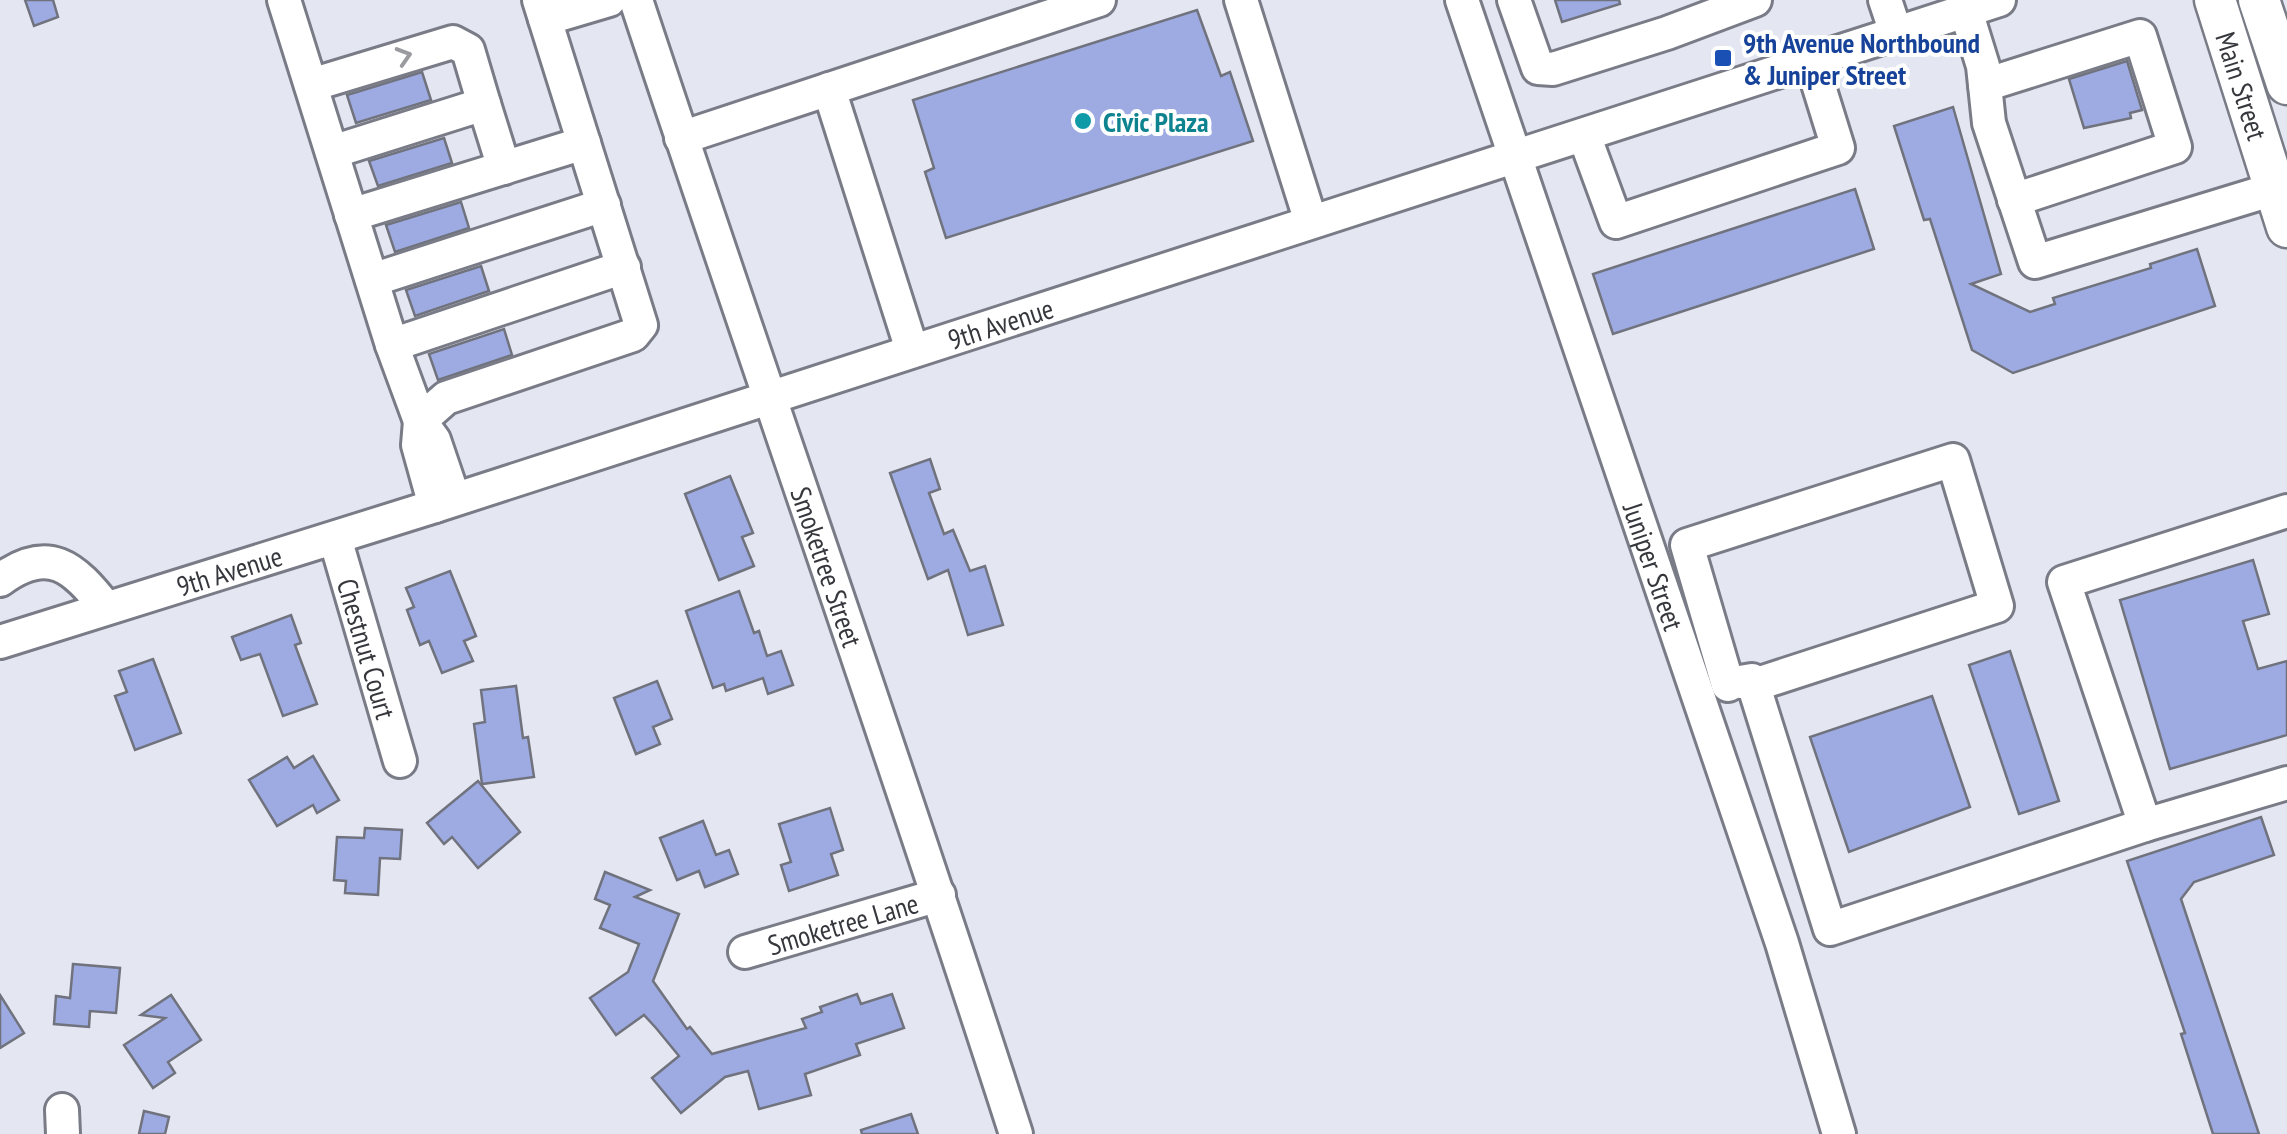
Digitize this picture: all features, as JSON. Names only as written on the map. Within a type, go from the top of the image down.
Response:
[{"type":"main road","name":"Main Street","points":[[2215,0],[2281,208]]},
{"type":"main road","name":"Main Street","points":[[2260,0],[2287,84]]},
{"type":"street","points":[[284,0],[392,345],[420,421],[434,440],[444,503]]},
{"type":"street","points":[[420,421],[446,398],[632,335],[641,325],[542,9],[608,0]]},
{"type":"street","name":"Smoketree Street","points":[[636,0],[767,396],[940,895],[1016,1134]]},
{"type":"street","points":[[682,138],[1099,0]]},
{"type":"street","points":[[1241,0],[1311,222]]},
{"type":"street","name":"Juniper Street","points":[[1462,0],[1513,158],[1726,688],[1782,943],[1839,1134]]},
{"type":"street","points":[[1514,0],[1538,68],[1553,69],[1667,34],[1755,0]]},
{"type":"street","points":[[1885,0],[1896,34]]},
{"type":"street","name":"9th Avenue","points":[[0,642],[444,503],[1999,0]]},
{"type":"street","points":[[1966,11],[1983,66],[1990,123],[2035,262],[2281,208]]},
{"type":"street","points":[[1985,85],[2140,36],[2174,147],[2014,200]]},
{"type":"street","points":[[310,85],[460,43],[468,50],[504,168]]},
{"type":"street","points":[[1584,135],[1616,222],[1838,148],[1812,61]]},
{"type":"street","points":[[829,89],[912,350]]},
{"type":"street","points":[[332,152],[484,104]]},
{"type":"street","points":[[351,215],[584,143]]},
{"type":"street","points":[[372,280],[604,205]]},
{"type":"street","points":[[392,345],[624,267]]},
{"type":"street","points":[[1726,688],[1997,606],[1953,460],[1687,545],[1726,688],[1830,929]]},
{"type":"street","points":[[2145,825],[2064,582],[2286,514]]},
{"type":"street","name":"Chestnut Court","points":[[335,538],[400,761]]},
{"type":"street","points":[[0,580],[13,570],[40,560],[65,566],[84,579],[106,608]]},
{"type":"street","points":[[1782,943],[2287,783]]},
{"type":"street","name":"Smoketree Lane","points":[[745,952],[940,895]]},
{"type":"building","points":[[25,0],[53,0],[58,17],[34,26]]},
{"type":"building","points":[[1555,0],[1619,0],[1620,4],[1562,22]]},
{"type":"building","name":"Civic Plaza","points":[[1197,10],[1221,76],[1230,72],[1253,141],[946,238],[925,172],[934,168],[913,100]]},
{"type":"building","points":[[2127,61],[2142,110],[2130,113],[2131,118],[2084,128],[2069,79]]},
{"type":"building","points":[[422,72],[431,100],[356,123],[347,95]]},
{"type":"building","points":[[1953,107],[2001,274],[1971,284],[2030,312],[2055,304],[2053,298],[2151,268],[2150,264],[2197,249],[2215,306],[2013,373],[1972,350],[1930,219],[1924,220],[1894,126]]},
{"type":"building","points":[[444,138],[452,163],[378,186],[369,161]]},
{"type":"building","points":[[1855,189],[1874,249],[1613,334],[1593,274]]},
{"type":"building","points":[[461,202],[469,228],[395,252],[386,225]]},
{"type":"building","points":[[481,266],[489,291],[415,316],[406,290]]},
{"type":"building","points":[[504,329],[512,355],[438,380],[429,354]]},
{"type":"building","points":[[930,459],[940,489],[929,493],[944,534],[953,530],[970,571],[985,566],[1003,625],[968,635],[948,570],[928,579],[890,473]]},
{"type":"building","points":[[730,476],[753,533],[742,537],[754,566],[719,580],[685,494]]},
{"type":"building","points":[[2253,560],[2269,614],[2243,621],[2258,669],[2287,661],[2287,735],[2170,769],[2120,600]]},
{"type":"building","points":[[450,571],[476,636],[464,641],[473,661],[442,673],[429,641],[420,645],[407,610],[414,607],[406,588]]},
{"type":"building","points":[[739,591],[767,656],[781,651],[793,685],[768,694],[763,678],[726,691],[724,684],[713,688],[686,611]]},
{"type":"building","points":[[291,615],[301,643],[295,645],[317,704],[283,716],[260,654],[241,660],[232,637]]},
{"type":"building","points":[[2010,651],[2059,801],[2019,814],[1969,665]]},
{"type":"building","points":[[153,659],[181,733],[135,750],[115,696],[127,692],[119,671]]},
{"type":"building","points":[[657,681],[672,719],[653,727],[660,744],[636,754],[614,698]]},
{"type":"building","points":[[516,686],[523,738],[528,737],[534,777],[482,784],[474,724],[485,722],[481,690]]},
{"type":"building","points":[[1932,696],[1970,807],[1849,852],[1810,737]]},
{"type":"building","points":[[313,756],[339,800],[317,813],[313,805],[277,826],[249,780],[287,757],[294,768]]},
{"type":"building","points":[[478,781],[520,832],[478,868],[452,837],[444,844],[427,823]]},
{"type":"building","points":[[830,808],[843,850],[831,854],[838,875],[789,891],[781,865],[791,862],[779,824]]},
{"type":"building","points":[[2261,817],[2274,855],[2194,882],[2181,899],[2259,1134],[2213,1134],[2181,1034],[2185,1033],[2127,861]]},
{"type":"building","points":[[703,821],[716,855],[729,850],[738,874],[705,887],[699,871],[677,880],[660,838]]},
{"type":"building","points":[[365,828],[402,830],[400,859],[380,858],[378,895],[345,893],[346,881],[334,880],[337,837],[364,838]]},
{"type":"building","points":[[605,872],[650,890],[635,897],[679,914],[653,981],[687,1029],[690,1027],[712,1054],[806,1028],[802,1019],[822,1012],[820,1007],[857,994],[861,1004],[892,994],[904,1028],[856,1044],[860,1055],[805,1074],[811,1095],[759,1109],[748,1071],[725,1077],[681,1113],[652,1078],[679,1056],[644,1015],[616,1035],[590,998],[628,972],[639,944],[600,928],[610,905],[595,899]]},
{"type":"building","points":[[73,964],[120,968],[116,1013],[90,1011],[89,1027],[54,1024],[56,996],[70,998]]},
{"type":"building","points":[[0,995],[24,1033],[0,1048]]},
{"type":"building","points":[[171,995],[201,1040],[168,1062],[175,1073],[153,1088],[124,1045],[165,1018],[141,1015]]},
{"type":"building","points":[[144,1111],[169,1117],[165,1134],[139,1134]]},
{"type":"building","points":[[911,1114],[918,1134],[862,1134],[861,1130]]},
{"type":"place","name":"9th Avenue Northbound & Juniper Street","points":[[1723,58]]},
{"type":"place","name":"Civic Plaza","points":[[1083,121]]}]
